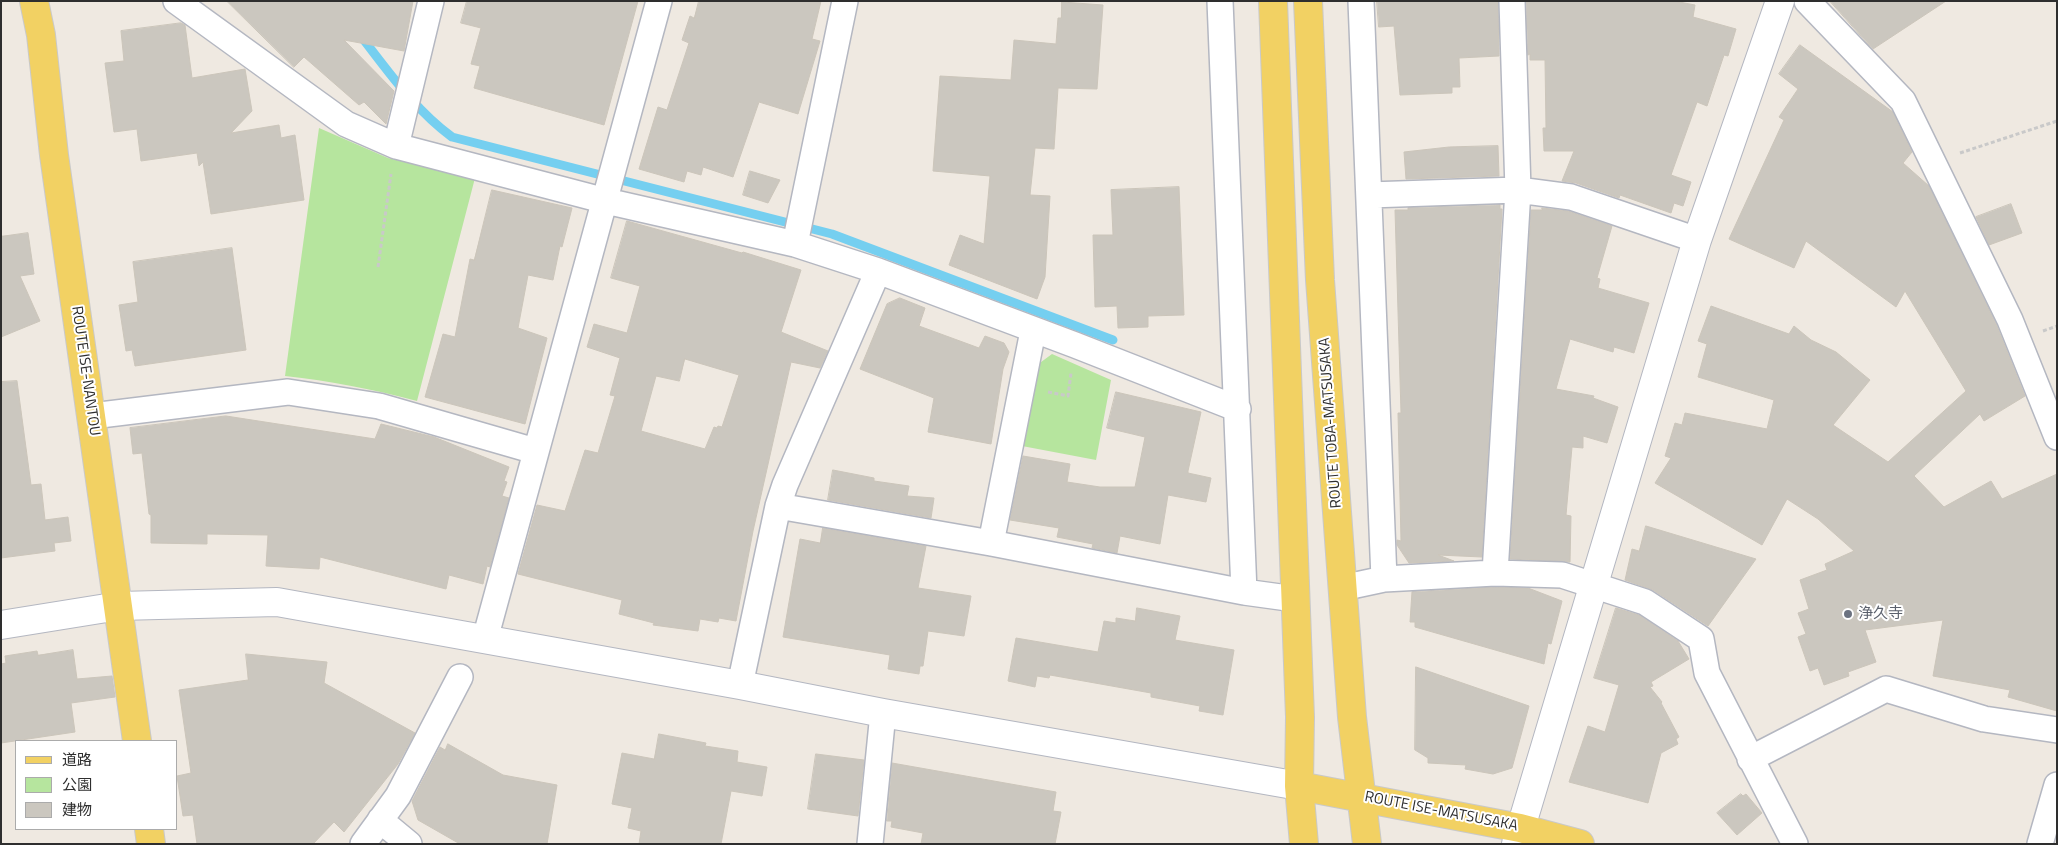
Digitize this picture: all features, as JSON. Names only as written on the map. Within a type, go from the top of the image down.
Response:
[{"type":"main road","name":"ROUTE ISE-NANTOU","points":[[34,1],[137,740]]},
{"type":"main road","points":[[1273,1],[1300,717],[1299,786],[1304,844]]},
{"type":"main road","name":"ROUTE TOBA-MATSUSAKA","points":[[1308,1],[1320,280],[1352,717],[1367,844]]},
{"type":"main road","name":"ROUTE ISE-MATSUSAKA","points":[[1299,786],[1362,797],[1518,836],[1580,844]]},
{"type":"main road","points":[[149,830],[151,844]]},
{"type":"street","points":[[396,146],[431,1]]},
{"type":"street","points":[[485,639],[659,1]]},
{"type":"street","points":[[796,241],[845,1]]},
{"type":"street","points":[[1220,1],[1244,592]]},
{"type":"street","points":[[1361,1],[1384,579]]},
{"type":"street","points":[[1495,573],[1518,190],[1512,1]]},
{"type":"street","points":[[1518,836],[1698,240],[1780,1]]},
{"type":"street","points":[[1807,1],[1903,101],[2010,320],[2057,438]]},
{"type":"street","points":[[177,2],[346,124],[396,146],[796,241],[1075,345],[1238,409]]},
{"type":"street","points":[[1369,195],[1518,190],[1571,197],[1698,240]]},
{"type":"street","points":[[740,685],[778,506],[785,485],[878,271]]},
{"type":"street","points":[[991,543],[1033,330]]},
{"type":"street","points":[[92,416],[288,392],[379,406],[535,451]]},
{"type":"street","points":[[778,506],[991,543],[1244,592],[1295,599]]},
{"type":"street","points":[[1342,588],[1384,579],[1495,573],[1562,575],[1645,602],[1700,639],[1707,673],[1795,844]]},
{"type":"street","points":[[1,625],[119,606],[277,602],[740,685],[883,713],[1299,786]]},
{"type":"street","points":[[363,844],[398,796],[460,677]]},
{"type":"street","points":[[1750,759],[1886,690],[1984,719],[2057,730]]},
{"type":"street","points":[[870,844],[883,713]]},
{"type":"street","points":[[2040,844],[2057,785]]},
{"type":"street","points":[[380,820],[409,844]]},
{"type":"path","points":[[1933,162],[2057,121]]},
{"type":"path","points":[[378,268],[396,146]]},
{"type":"path","points":[[1022,386],[1068,396],[1075,345]]},
{"type":"green space","points":[[319,128],[388,158],[475,178],[417,401],[351,386],[285,376]]},
{"type":"green space","points":[[1052,354],[1111,380],[1096,460],[1022,446],[1037,365]]},
{"type":"building","points":[[227,1],[413,1],[404,51],[344,40],[394,91],[386,124],[364,102],[359,105],[304,57],[294,67]]},
{"type":"building","points":[[467,1],[638,1],[604,125],[474,88],[480,66],[471,64],[481,28],[461,23]]},
{"type":"building","points":[[699,1],[821,1],[812,39],[820,41],[798,114],[759,102],[733,177],[703,167],[701,175],[687,171],[684,182],[639,169],[658,107],[667,110],[689,43],[682,40],[690,16],[694,18]]},
{"type":"building","points":[[1377,1],[1498,1],[1499,56],[1459,58],[1460,87],[1452,87],[1452,93],[1400,95],[1394,26],[1379,27]]},
{"type":"building","points":[[1526,1],[1674,1],[1695,5],[1693,17],[1736,29],[1728,56],[1724,55],[1707,106],[1697,102],[1671,175],[1691,182],[1683,206],[1674,203],[1671,213],[1620,195],[1619,198],[1576,183],[1562,181],[1574,151],[1544,151],[1543,128],[1546,128],[1545,60],[1530,60],[1530,54],[1528,55]]},
{"type":"building","points":[[1830,1],[1946,1],[1873,49]]},
{"type":"building","points":[[1062,2],[1103,5],[1097,89],[1058,88],[1054,149],[1035,148],[1030,195],[1050,196],[1045,277],[1037,299],[949,265],[960,235],[984,244],[990,176],[933,171],[940,76],[1011,80],[1014,40],[1056,44],[1058,18],[1061,18]]},
{"type":"building","points":[[181,23],[185,25],[192,78],[245,69],[252,111],[231,133],[279,125],[281,138],[295,135],[304,200],[211,214],[203,162],[199,166],[197,153],[141,161],[137,129],[114,132],[105,63],[124,61],[121,31]]},
{"type":"building","points":[[1800,45],[1893,112],[1912,152],[1903,163],[1929,186],[1997,326],[2025,396],[1984,421],[1980,414],[1914,476],[1944,507],[1991,481],[2002,499],[2057,474],[2057,711],[2008,697],[2010,690],[1933,676],[1943,620],[1865,630],[1876,662],[1848,672],[1849,676],[1824,685],[1818,668],[1810,671],[1798,637],[1806,634],[1798,613],[1809,609],[1800,580],[1827,570],[1825,564],[1854,551],[1818,519],[1787,499],[1762,545],[1655,483],[1671,458],[1665,456],[1675,423],[1682,425],[1685,413],[1767,429],[1774,400],[1698,377],[1707,344],[1698,341],[1711,306],[1789,334],[1794,326],[1811,340],[1836,352],[1870,380],[1833,425],[1888,462],[1966,391],[1905,291],[1896,307],[1806,241],[1794,268],[1729,239],[1784,120],[1779,117],[1798,89],[1779,74]]},
{"type":"building","points":[[1498,146],[1499,176],[1406,179],[1404,152],[1449,147]]},
{"type":"building","points":[[750,171],[780,180],[768,203],[743,195]]},
{"type":"building","points":[[1179,187],[1184,315],[1148,316],[1148,327],[1118,328],[1117,306],[1095,307],[1093,235],[1113,235],[1111,190]]},
{"type":"building","points":[[492,190],[572,208],[562,247],[560,246],[553,280],[528,275],[518,328],[547,338],[525,424],[425,397],[443,334],[455,337],[470,259],[474,260]]},
{"type":"building","points":[[2011,204],[2022,233],[1989,245],[1976,217]]},
{"type":"building","points":[[1500,205],[1500,209],[1502,209],[1482,557],[1438,555],[1454,561],[1409,563],[1397,545],[1397,540],[1401,541],[1398,413],[1401,413],[1395,210]]},
{"type":"building","points":[[1542,208],[1568,211],[1612,226],[1597,278],[1600,279],[1598,288],[1649,303],[1634,353],[1614,347],[1613,352],[1570,339],[1556,389],[1594,396],[1593,398],[1618,407],[1607,443],[1583,436],[1583,448],[1572,447],[1566,515],[1571,516],[1570,562],[1510,559],[1531,210],[1542,210]]},
{"type":"building","points":[[627,221],[743,252],[801,270],[781,332],[828,351],[820,368],[791,362],[753,531],[736,621],[719,618],[718,622],[700,619],[698,631],[653,625],[654,623],[619,614],[622,600],[518,574],[537,505],[565,511],[585,450],[598,453],[615,396],[610,395],[620,358],[587,347],[594,324],[627,333],[640,286],[611,278]],"holes":[[[685,359],[739,375],[722,427],[714,427],[705,449],[641,431],[656,376],[679,381]]]},
{"type":"building","points":[[28,233],[34,274],[20,276],[40,321],[1,337],[1,234],[2,236]]},
{"type":"building","points":[[232,248],[246,350],[135,366],[132,350],[126,351],[119,305],[138,302],[133,262]]},
{"type":"building","points":[[900,298],[925,308],[919,326],[979,348],[985,336],[1004,343],[1009,352],[1003,369],[991,444],[928,432],[934,398],[860,369],[887,304]]},
{"type":"building","points":[[17,381],[31,485],[41,484],[45,520],[68,517],[71,541],[54,543],[55,551],[1,558],[1,382]]},
{"type":"building","points":[[1116,392],[1201,412],[1188,473],[1211,478],[1206,502],[1168,495],[1160,544],[1120,536],[1117,553],[1092,548],[1093,544],[1057,537],[1059,528],[1010,520],[1023,456],[1070,464],[1067,482],[1100,487],[1135,487],[1145,437],[1107,428]]},
{"type":"building","points":[[226,416],[375,439],[381,424],[434,437],[509,467],[504,481],[507,482],[502,496],[509,498],[490,567],[487,566],[483,584],[449,575],[446,589],[320,557],[319,569],[266,566],[268,535],[207,534],[207,544],[151,543],[151,515],[149,514],[142,453],[133,454],[130,428]]},
{"type":"building","points":[[833,470],[874,478],[874,481],[909,486],[907,496],[934,498],[931,518],[828,500]]},
{"type":"building","points":[[1646,526],[1756,559],[1708,626],[1653,590],[1625,580],[1632,549],[1639,551]]},
{"type":"building","points":[[823,528],[926,546],[918,588],[971,596],[964,636],[928,631],[923,666],[920,666],[919,674],[888,669],[890,655],[783,637],[800,539],[820,543]]},
{"type":"building","points":[[1495,587],[1528,588],[1562,601],[1551,644],[1548,643],[1544,664],[1415,627],[1415,622],[1410,622],[1412,592]]},
{"type":"building","points":[[1137,608],[1180,616],[1175,640],[1234,650],[1223,715],[1199,711],[1200,706],[1151,697],[1151,693],[1050,675],[1049,678],[1037,676],[1035,687],[1008,681],[1016,638],[1098,652],[1104,621],[1116,623],[1116,618],[1135,621]]},
{"type":"building","points":[[1616,608],[1639,615],[1678,641],[1689,659],[1651,682],[1653,686],[1650,687],[1662,702],[1679,737],[1676,739],[1678,744],[1661,753],[1648,803],[1569,782],[1588,726],[1605,732],[1619,685],[1594,678]]},
{"type":"building","points":[[73,650],[77,679],[112,676],[115,697],[71,703],[75,732],[1,743],[1,664],[6,663],[5,656],[37,651],[38,655]]},
{"type":"building","points":[[246,654],[327,662],[324,683],[415,733],[398,764],[344,832],[334,822],[313,844],[197,844],[193,815],[183,816],[178,783],[178,776],[191,773],[179,690],[248,680]]},
{"type":"building","points":[[1416,667],[1529,706],[1512,768],[1493,774],[1465,769],[1466,765],[1428,763],[1428,758],[1415,750]]},
{"type":"building","points":[[659,734],[706,743],[705,746],[738,751],[737,762],[767,767],[762,796],[731,791],[721,844],[639,844],[641,831],[628,828],[632,808],[612,804],[622,753],[654,759]]},
{"type":"building","points":[[448,744],[503,775],[557,785],[547,844],[460,844],[418,820],[412,801],[440,747],[445,750]]},
{"type":"building","points":[[816,754],[864,760],[858,816],[808,809]]},
{"type":"building","points":[[892,763],[1056,792],[1053,811],[1061,812],[1055,844],[921,844],[923,833],[891,827],[892,821],[887,821]]},
{"type":"building","points":[[1741,794],[1743,796],[1746,794],[1762,813],[1737,835],[1717,813]]},
{"type":"waterway","points":[[360,35],[414,102],[452,137],[832,234],[1113,340]]},
{"type":"place","name":"浄久寺","points":[[1848,614]]}]
